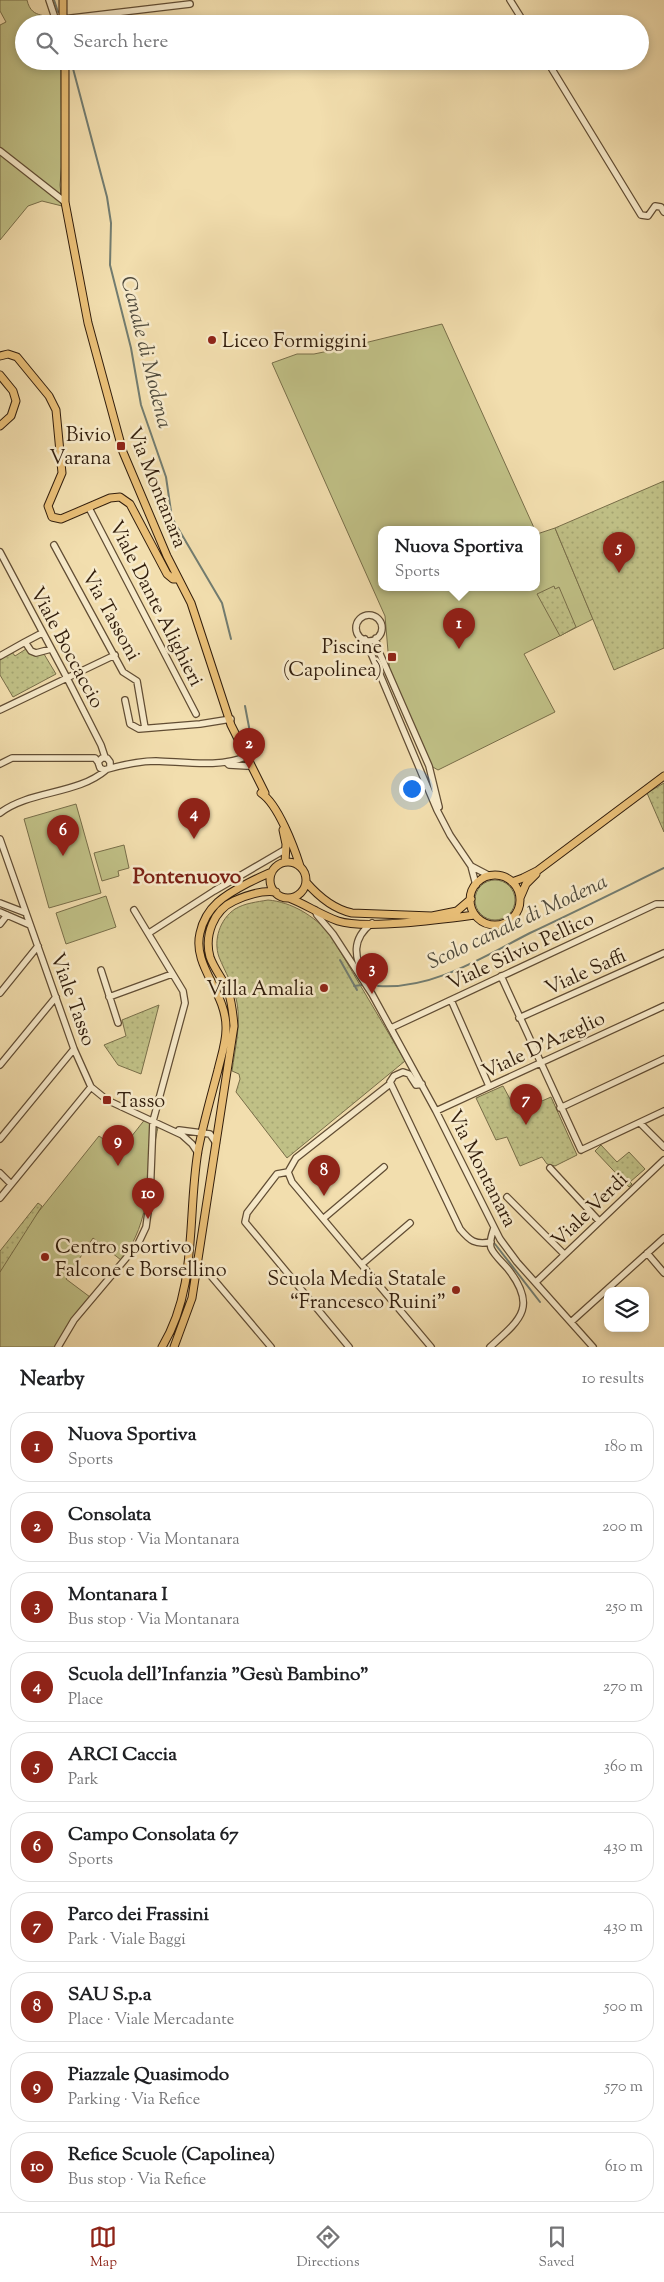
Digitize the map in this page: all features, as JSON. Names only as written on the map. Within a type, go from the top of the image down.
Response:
[{"type":"main road","points":[[62,15],[63,0]]},
{"type":"main road","name":"Via Montanara","points":[[64,70],[65,202],[88,323],[123,452],[178,579],[191,603],[217,686],[231,719],[227,725],[246,757],[265,793],[264,795]]},
{"type":"main road","points":[[0,356],[8,354],[17,357],[49,396],[56,410],[62,473],[48,506],[52,517],[62,520],[110,498],[120,497],[126,500],[134,511],[167,574],[173,579],[178,579]]},
{"type":"main road","points":[[0,375],[13,391],[16,401],[11,416],[0,426]]},
{"type":"main road","name":"Via Montanara","points":[[246,757],[248,766],[262,795],[264,795],[292,842],[300,866]]},
{"type":"main road","points":[[512,882],[537,871],[664,776]]},
{"type":"main road","name":"Via Montanara","points":[[282,824],[286,849],[285,862]]},
{"type":"main road","points":[[162,1347],[173,1326],[184,1297],[198,1153],[226,1030],[220,997],[203,966],[199,950],[200,934],[205,918],[214,905],[227,894],[272,872],[277,866],[285,862],[300,866],[306,876],[306,882],[301,893],[289,898]]},
{"type":"main road","points":[[272,872],[271,883],[276,892],[338,921],[372,923],[475,915],[488,924],[504,924],[516,914],[526,884],[537,871]]},
{"type":"main road","points":[[306,882],[330,904],[340,910],[352,913],[432,916],[457,911],[471,899],[476,885],[490,876],[505,878],[512,882],[516,886],[520,898]]},
{"type":"main road","points":[[174,1347],[192,1298],[234,1026],[233,1008],[228,991],[210,957],[208,944],[210,932],[220,912],[231,902],[260,892],[276,892]]},
{"type":"main road","points":[[471,899],[475,915]]},
{"type":"street","points":[[49,0],[57,15]]},
{"type":"street","points":[[510,0],[519,15]]},
{"type":"street","points":[[111,15],[190,4]]},
{"type":"street","points":[[553,70],[641,215],[648,216],[655,206],[661,207],[664,212]]},
{"type":"street","points":[[0,152],[65,202]]},
{"type":"street","name":"Viale Dante Alighieri","points":[[89,508],[196,714]]},
{"type":"street","name":"Via Tassoni","points":[[54,544],[123,672],[137,681],[145,728]]},
{"type":"street","name":"Viale Boccaccio","points":[[0,552],[101,745],[105,757],[110,761],[108,768]]},
{"type":"street","points":[[365,640],[376,638],[382,630],[381,623],[374,616],[367,615],[360,619],[357,626],[358,633],[365,640],[450,835],[471,866],[476,885]]},
{"type":"street","points":[[0,656],[42,633]]},
{"type":"street","points":[[376,638],[377,647],[429,766],[439,811]]},
{"type":"street","points":[[25,642],[31,651],[36,653],[51,649]]},
{"type":"street","points":[[0,710],[115,655]]},
{"type":"street","points":[[124,700],[130,724],[139,729],[200,724],[231,719]]},
{"type":"street","points":[[98,762],[105,757]]},
{"type":"street","points":[[0,764],[12,758],[95,758],[100,768],[108,768],[153,761],[227,763],[246,757]]},
{"type":"street","points":[[227,763],[229,765],[248,766]]},
{"type":"street","points":[[0,813],[21,802],[52,794],[98,776],[108,768]]},
{"type":"street","name":"Viale Tasso","points":[[0,839],[74,1049],[91,1087],[107,1100],[167,1128],[192,1144],[198,1153]]},
{"type":"street","points":[[149,933],[214,891],[286,849]]},
{"type":"street","points":[[471,866],[490,876]]},
{"type":"street","points":[[0,903],[26,913]]},
{"type":"street","name":"Viale Silvio Pellico","points":[[391,1028],[656,904],[664,904]]},
{"type":"street","points":[[58,1347],[74,1320],[138,1244],[146,1228],[150,1197],[153,1121],[185,1002],[183,991],[134,910]]},
{"type":"street","name":"Via Montanara","points":[[315,910],[317,915],[334,934],[368,987],[422,1084],[494,1228],[516,1262],[593,1347]]},
{"type":"street","points":[[0,912],[30,925]]},
{"type":"street","points":[[0,924],[7,916]]},
{"type":"street","name":"Via Montanara","points":[[368,987],[356,960],[355,949],[360,934],[372,923]]},
{"type":"street","points":[[0,993],[38,946]]},
{"type":"street","name":"Viale Saffi","points":[[519,1018],[664,953]]},
{"type":"street","points":[[100,970],[118,1023]]},
{"type":"street","points":[[110,997],[172,974]]},
{"type":"street","points":[[501,976],[560,1108],[581,1150],[664,1111]]},
{"type":"street","points":[[0,1065],[56,997]]},
{"type":"street","points":[[451,1000],[489,1086]]},
{"type":"street","name":"Viale D'Azeglio","points":[[436,1111],[664,1006]]},
{"type":"street","points":[[0,1139],[74,1049]]},
{"type":"street","points":[[560,1108],[664,1060]]},
{"type":"street","points":[[349,1347],[245,1222],[247,1213],[277,1174],[288,1172],[296,1158],[390,1084],[392,1077],[403,1072],[409,1074],[416,1085],[422,1084]]},
{"type":"street","points":[[390,1084],[460,1229],[474,1243],[491,1242]]},
{"type":"street","points":[[0,1198],[91,1087]]},
{"type":"street","points":[[640,1123],[664,1147]]},
{"type":"street","name":"Viale Tasso","points":[[167,1128],[183,1132],[202,1132]]},
{"type":"street","points":[[202,1132],[210,1134],[216,1143]]},
{"type":"street","name":"Viale Verdi","points":[[536,1282],[664,1160]]},
{"type":"street","points":[[324,1218],[384,1167]]},
{"type":"street","points":[[550,1168],[599,1221]]},
{"type":"street","points":[[288,1172],[292,1182],[431,1347]]},
{"type":"street","points":[[0,1173],[11,1184]]},
{"type":"street","points":[[507,1197],[564,1254]]},
{"type":"street","points":[[362,1264],[410,1223]]},
{"type":"street","points":[[490,1347],[514,1324],[522,1312],[524,1304],[520,1286],[491,1248],[494,1228]]},
{"type":"street","points":[[571,1322],[664,1238]]},
{"type":"street","points":[[647,1253],[664,1273]]},
{"type":"street","points":[[205,1269],[271,1347]]},
{"type":"green space","points":[[0,0],[27,0],[29,7],[36,14],[40,15],[15,15],[15,70],[61,70],[62,161],[60,185],[62,206],[42,201],[28,206],[0,240],[0,25],[6,22],[0,11]]},
{"type":"green space","points":[[442,324],[533,526],[378,526],[378,591],[540,591],[540,533],[555,528],[593,619],[524,654],[555,712],[438,770],[426,763],[391,687],[385,616],[272,363],[297,354],[314,354]]},
{"type":"green space","points":[[664,481],[664,648],[614,670],[555,528]]},
{"type":"green space","points":[[554,586],[555,589],[559,587],[576,627],[560,636],[537,594]]},
{"type":"green space","points":[[26,649],[35,655],[44,654],[56,674],[13,697],[0,675],[0,660],[12,652],[15,656]]},
{"type":"green space","points":[[664,783],[664,832],[647,793]]},
{"type":"green space","points":[[76,804],[101,893],[49,908],[24,819]]},
{"type":"green space","points":[[124,845],[129,868],[118,871],[119,876],[102,881],[94,853]]},
{"type":"green space","points":[[499,880],[506,883],[512,889],[515,900],[514,908],[506,917],[499,920],[491,920],[484,917],[476,908],[475,896],[478,889],[487,881]]},
{"type":"green space","points":[[106,896],[116,927],[66,944],[56,913]]},
{"type":"green space","points":[[268,900],[277,901],[302,911],[317,921],[330,934],[405,1061],[287,1158],[236,1092],[240,1079],[239,1074],[232,1071],[238,1028],[237,1003],[217,950],[219,930],[230,913],[243,905]]},
{"type":"green space","points":[[159,1005],[141,1074],[118,1065],[104,1045],[126,1036],[122,1020]]},
{"type":"green space","points":[[503,1086],[517,1112],[551,1097],[577,1155],[555,1166],[547,1164],[542,1157],[520,1166],[507,1137],[496,1140],[476,1098]]},
{"type":"green space","points":[[146,1118],[159,1123],[148,1195],[138,1230],[131,1246],[121,1260],[93,1238],[66,1279],[90,1297],[55,1347],[0,1347],[0,1260],[99,1136],[120,1151]]},
{"type":"green space","points":[[601,1145],[617,1162],[629,1152],[645,1169],[630,1182],[632,1184],[629,1187],[595,1151]]},
{"type":"green space","points":[[38,1203],[42,1206],[0,1272],[0,1251]]},
{"type":"waterway","name":"Canale di Modena","points":[[54,0],[58,12]]},
{"type":"waterway","name":"Canale di Modena","points":[[73,70],[107,197],[111,223],[110,265],[131,348],[141,405],[166,477],[172,518],[222,603],[231,639]]},
{"type":"waterway","name":"Canale di Modena","points":[[245,706],[253,748]]},
{"type":"waterway","name":"Scolo canale di Modena","points":[[378,986],[418,983],[457,970],[664,868]]},
{"type":"waterway","name":"Canale di Modena","points":[[340,960],[357,990]]},
{"type":"waterway","name":"Canale di Modena","points":[[354,986],[362,985]]},
{"type":"waterway","points":[[495,1244],[540,1302]]},
{"type":"place","name":"Liceo Formiggini","points":[[212,340]]},
{"type":"place","name":"Bivio Varana","points":[[121,446]]},
{"type":"place","name":"ARCI Caccia","points":[[619,573]]},
{"type":"place","name":"Nuova Sportiva","points":[[459,649]]},
{"type":"place","name":"Piscine (Capolinea)","points":[[392,657]]},
{"type":"place","name":"Consolata","points":[[249,769]]},
{"type":"place","name":"Scuola dell'Infanzia \"Gesù Bambino\"","points":[[194,839]]},
{"type":"place","name":"Campo Consolata 67","points":[[63,856]]},
{"type":"place","name":"Villa Amalia","points":[[324,988]]},
{"type":"place","name":"Montanara I","points":[[372,994]]},
{"type":"place","name":"Tasso","points":[[107,1100]]},
{"type":"place","name":"Parco dei Frassini","points":[[526,1125]]},
{"type":"place","name":"Piazzale Quasimodo","points":[[118,1166]]},
{"type":"place","name":"SAU S.p.a","points":[[324,1196]]},
{"type":"place","name":"Refice Scuole (Capolinea)","points":[[148,1219]]},
{"type":"place","name":"Centro sportivo Falcone e Borsellino","points":[[45,1257]]},
{"type":"place","name":"Scuola Media Statale “Francesco Ruini”","points":[[456,1290]]},
{"type":"district","name":"Pontenuovo","points":[[187,876]]}]
